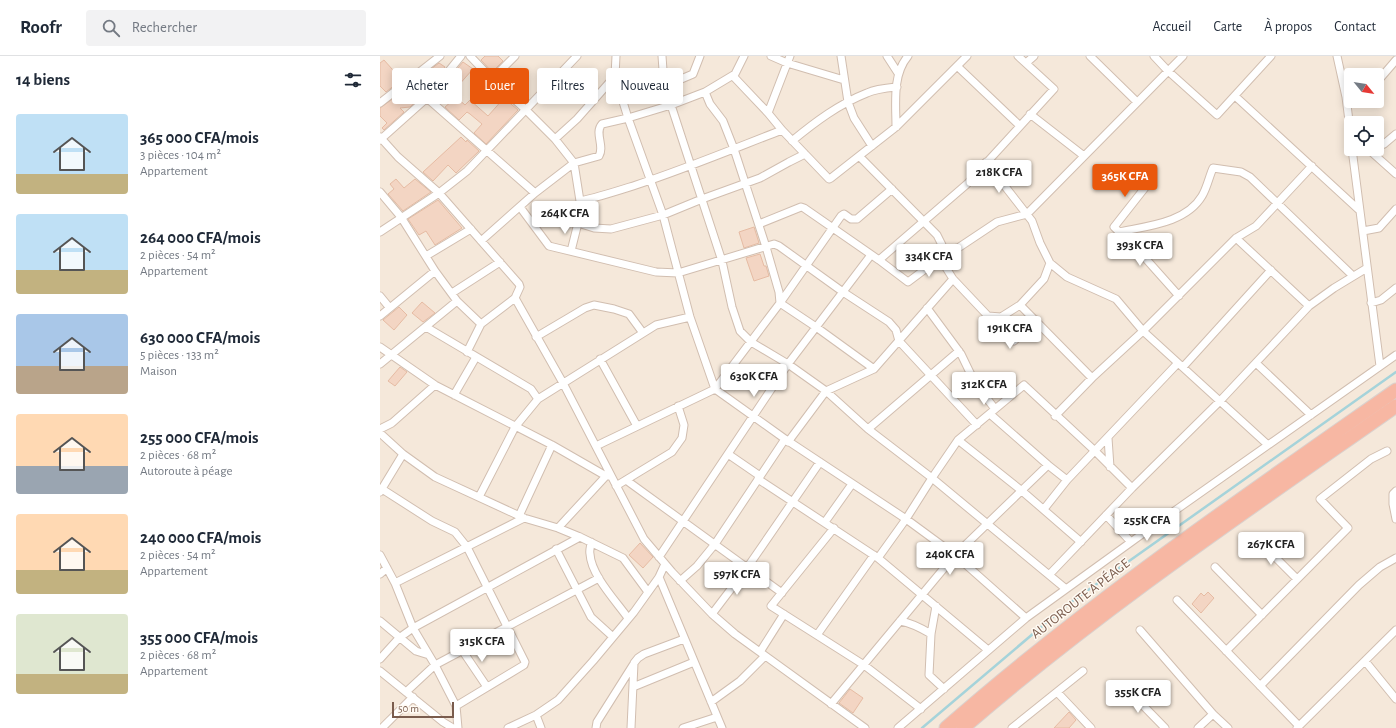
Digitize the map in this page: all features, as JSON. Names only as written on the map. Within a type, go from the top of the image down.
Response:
[{"type":"highway","name":"AUTOROUTE À PÉAGE","points":[[946,728],[1012,671],[1140,571],[1396,390]]},
{"type":"highway","points":[[963,728],[1016,683],[1148,580],[1396,406]]},
{"type":"street","points":[[380,103],[440,56]]},
{"type":"street","points":[[451,68],[461,56]]},
{"type":"street","points":[[470,56],[481,68]]},
{"type":"street","points":[[503,68],[514,56]]},
{"type":"street","points":[[380,232],[439,193],[467,172],[577,56]]},
{"type":"street","points":[[615,68],[616,56]]},
{"type":"street","points":[[662,56],[663,68]]},
{"type":"street","points":[[683,78],[693,74],[700,56]]},
{"type":"street","points":[[481,241],[535,193],[574,163],[599,156],[601,150],[599,127],[602,124],[672,105],[705,92],[733,76],[737,72],[744,56]]},
{"type":"street","points":[[770,56],[789,60],[844,80]]},
{"type":"street","points":[[842,56],[848,102],[854,118],[872,146]]},
{"type":"street","points":[[887,56],[898,74]]},
{"type":"street","points":[[896,127],[898,74],[908,56]]},
{"type":"street","points":[[733,76],[829,179],[896,127],[967,56]]},
{"type":"street","points":[[879,260],[967,184],[1019,125],[1054,89],[1018,56]]},
{"type":"street","points":[[1026,64],[1034,56]]},
{"type":"street","points":[[1090,56],[1137,102]]},
{"type":"street","points":[[1154,56],[1168,71],[1217,115],[1271,56]]},
{"type":"street","points":[[759,224],[801,207],[808,210],[908,282],[940,255],[958,248],[997,222],[1027,214],[1183,56]]},
{"type":"street","points":[[1337,56],[1344,80]]},
{"type":"street","points":[[768,113],[789,60]]},
{"type":"street","points":[[1384,74],[1396,60]]},
{"type":"street","points":[[957,66],[1019,125]]},
{"type":"street","points":[[555,139],[577,119],[606,86]]},
{"type":"street","points":[[792,141],[821,118],[848,102],[868,92],[897,87]]},
{"type":"street","points":[[705,92],[710,104],[723,121],[734,149],[766,247],[779,292],[780,303]]},
{"type":"street","points":[[1235,96],[1359,210]]},
{"type":"street","points":[[420,104],[381,139],[398,157],[439,193],[519,284],[519,289],[515,298],[481,324],[467,352]]},
{"type":"street","points":[[434,104],[535,193]]},
{"type":"street","points":[[519,104],[555,139],[574,163],[580,201],[578,223],[571,252]]},
{"type":"street","points":[[624,104],[663,215],[690,317],[715,389],[786,440],[906,519],[955,556],[1026,618]]},
{"type":"street","points":[[672,105],[722,261],[732,307],[740,331],[751,342],[788,364],[826,391],[868,428],[932,478],[1066,589]]},
{"type":"street","points":[[1030,114],[1084,156]]},
{"type":"street","points":[[580,201],[651,180],[782,130]]},
{"type":"street","points":[[1384,144],[1396,134]]},
{"type":"street","points":[[578,223],[594,228],[611,229],[663,215],[760,178],[805,154]]},
{"type":"street","points":[[859,156],[937,235],[942,245],[940,255],[953,279],[1014,341],[1036,320]]},
{"type":"street","points":[[1354,156],[1366,268],[1380,366]]},
{"type":"street","points":[[1376,156],[1396,174]]},
{"type":"street","points":[[986,162],[1032,221],[1040,244],[1050,263],[1067,277],[1116,299],[1143,331],[1268,445]]},
{"type":"street","points":[[1055,416],[1236,238],[1256,226],[1312,166]]},
{"type":"street","points":[[1119,232],[1161,222],[1182,215],[1195,206],[1203,195],[1213,168],[1241,172],[1250,177],[1353,276]]},
{"type":"street","points":[[1151,180],[1114,227],[1138,250],[1178,296]]},
{"type":"street","points":[[596,446],[715,389],[807,267],[841,216],[844,214],[852,219],[857,219],[892,189]]},
{"type":"street","points":[[380,192],[401,218],[435,271],[457,301],[481,324]]},
{"type":"street","points":[[520,207],[549,246],[656,272],[678,273],[722,261],[774,244],[779,246],[843,292],[889,322],[896,330],[899,341],[976,425]]},
{"type":"street","points":[[1363,231],[1379,228],[1396,209]]},
{"type":"street","points":[[426,256],[471,229]]},
{"type":"street","points":[[1236,238],[1310,306]]},
{"type":"street","points":[[659,557],[788,364],[872,255]]},
{"type":"street","points":[[452,294],[500,262]]},
{"type":"street","points":[[988,316],[1001,317],[1020,305],[1044,279],[1050,263]]},
{"type":"street","points":[[1049,575],[1132,488],[1220,401],[1310,306],[1334,288],[1366,268]]},
{"type":"street","points":[[1044,510],[1067,480],[1181,365],[1272,270]]},
{"type":"street","points":[[380,316],[435,271]]},
{"type":"street","points":[[680,581],[697,566],[715,544],[786,440],[826,391],[874,369],[953,279]]},
{"type":"street","points":[[1371,303],[1382,300],[1396,288]]},
{"type":"street","points":[[380,296],[390,307]]},
{"type":"street","points":[[515,298],[563,382],[596,446],[608,476],[616,486],[644,539],[680,581],[712,614],[735,634],[866,728]]},
{"type":"street","points":[[380,364],[457,301]]},
{"type":"street","points":[[780,303],[874,369]]},
{"type":"street","points":[[536,337],[585,308],[594,305],[614,308],[630,314],[643,333]]},
{"type":"street","points":[[1020,305],[1092,378]]},
{"type":"street","points":[[927,308],[959,351],[992,412],[1067,480]]},
{"type":"street","points":[[479,497],[515,426],[538,399],[656,325],[690,317]]},
{"type":"street","points":[[426,326],[467,352],[531,389],[538,399]]},
{"type":"street","points":[[380,347],[435,385],[552,445],[608,476]]},
{"type":"street","points":[[868,428],[959,351]]},
{"type":"street","points":[[898,728],[1026,618],[1396,355]]},
{"type":"street","points":[[454,395],[476,357]]},
{"type":"street","points":[[600,359],[637,426]]},
{"type":"street","points":[[1256,362],[1311,415]]},
{"type":"street","points":[[380,428],[392,422],[435,385]]},
{"type":"street","points":[[817,635],[876,556],[906,519],[958,440],[1024,385],[1055,416],[1095,451],[1132,488]]},
{"type":"street","points":[[616,486],[672,452],[682,438],[684,425],[678,406]]},
{"type":"street","points":[[380,433],[403,454],[435,477],[522,517],[558,528],[623,558],[648,592]]},
{"type":"street","points":[[1108,438],[1110,467]]},
{"type":"street","points":[[958,440],[1022,491],[1081,542]]},
{"type":"street","points":[[395,583],[467,547],[522,517],[552,445]]},
{"type":"street","points":[[1226,651],[1348,528],[1320,499],[1371,459],[1387,451]]},
{"type":"street","points":[[403,454],[381,491],[432,521],[455,532],[467,547],[524,663],[456,706]]},
{"type":"street","points":[[728,454],[759,478],[876,556],[988,650]]},
{"type":"street","points":[[712,614],[747,568],[820,462]]},
{"type":"street","points":[[831,704],[955,556],[1048,464]]},
{"type":"street","points":[[558,528],[608,476]]},
{"type":"street","points":[[626,480],[782,593]]},
{"type":"street","points":[[825,522],[852,484]]},
{"type":"street","points":[[1396,491],[1393,494],[1396,519]]},
{"type":"street","points":[[1106,515],[1131,542]]},
{"type":"street","points":[[834,528],[771,606],[864,665],[920,708]]},
{"type":"street","points":[[380,659],[399,638],[413,628],[580,537]]},
{"type":"street","points":[[1258,540],[1297,579]]},
{"type":"street","points":[[591,542],[590,554],[592,565],[599,578],[628,618]]},
{"type":"street","points":[[556,549],[591,618],[614,637]]},
{"type":"street","points":[[380,555],[395,583],[413,628],[435,665],[456,706],[458,728]]},
{"type":"street","points":[[1260,686],[1359,585],[1380,567],[1396,558]]},
{"type":"street","points":[[508,728],[536,714],[558,700],[614,637],[634,612],[659,577],[665,564]]},
{"type":"street","points":[[1215,567],[1262,615]]},
{"type":"street","points":[[380,574],[387,568]]},
{"type":"street","points":[[659,577],[722,728]]},
{"type":"street","points":[[406,692],[435,665],[599,578]]},
{"type":"street","points":[[1177,600],[1298,727],[1396,630]]},
{"type":"street","points":[[936,606],[931,634],[929,675],[944,689]]},
{"type":"street","points":[[711,702],[740,681],[763,654],[784,614]]},
{"type":"street","points":[[380,621],[416,651],[429,655]]},
{"type":"street","points":[[900,621],[918,626],[931,634]]},
{"type":"street","points":[[1140,630],[1213,714],[1228,728]]},
{"type":"street","points":[[596,728],[597,722],[638,658],[644,654],[684,638]]},
{"type":"street","points":[[462,650],[487,687]]},
{"type":"street","points":[[1365,661],[1396,698]]},
{"type":"street","points":[[633,687],[694,662]]},
{"type":"street","points":[[631,728],[634,663]]},
{"type":"street","points":[[380,671],[443,722],[453,728]]},
{"type":"street","points":[[1012,728],[1083,671]]},
{"type":"street","points":[[1125,686],[1165,728]]},
{"type":"street","points":[[1057,692],[1091,728]]},
{"type":"street","points":[[382,728],[413,697]]},
{"type":"street","points":[[536,714],[541,728]]},
{"type":"street","points":[[1198,728],[1213,714]]},
{"type":"street","points":[[683,728],[717,717]]},
{"type":"shaded area","points":[[380,56],[1396,56],[1396,728],[380,728]]},
{"type":"building","points":[[485,56],[498,56],[503,61],[496,68],[488,68],[481,60]]},
{"type":"building","points":[[384,60],[392,69],[392,87],[386,92],[380,86],[380,63]]},
{"type":"building","points":[[463,62],[472,68],[470,68],[470,72],[462,81],[462,68],[458,68]]},
{"type":"building","points":[[439,63],[445,67],[444,68],[432,68]]},
{"type":"building","points":[[392,99],[392,104],[413,104],[410,107],[400,108],[404,112],[384,130],[382,128],[387,123],[380,116],[380,108]]},
{"type":"building","points":[[470,100],[470,104],[474,104],[488,116],[499,104],[511,104],[518,110],[486,144],[474,133],[482,124],[467,112],[459,120],[445,107],[448,104],[462,104],[462,102],[465,105]]},
{"type":"building","points":[[461,137],[466,142],[467,140],[479,151],[456,173],[448,165],[433,181],[423,172]]},
{"type":"building","points":[[396,179],[404,188],[415,179],[431,192],[403,211],[388,194],[394,189],[390,184]]},
{"type":"building","points":[[438,200],[462,228],[435,245],[426,231],[419,235],[408,219]]},
{"type":"building","points":[[754,227],[759,243],[744,248],[739,232]]},
{"type":"building","points":[[760,254],[769,276],[754,281],[746,258]]},
{"type":"building","points":[[422,302],[435,313],[423,322],[412,313]]},
{"type":"building","points":[[399,307],[407,315],[394,330],[383,320]]},
{"type":"building","points":[[400,367],[407,372],[395,386],[388,381]]},
{"type":"building","points":[[640,543],[653,557],[643,568],[629,555]]},
{"type":"building","points":[[1208,592],[1214,598],[1201,613],[1192,604],[1201,593],[1204,596]]},
{"type":"building","points":[[850,689],[863,698],[853,713],[839,703]]},
{"type":"building","points":[[1069,712],[1076,720],[1069,728],[1054,728]]},
{"type":"waterway","points":[[922,728],[1067,605],[1396,372]]}]
